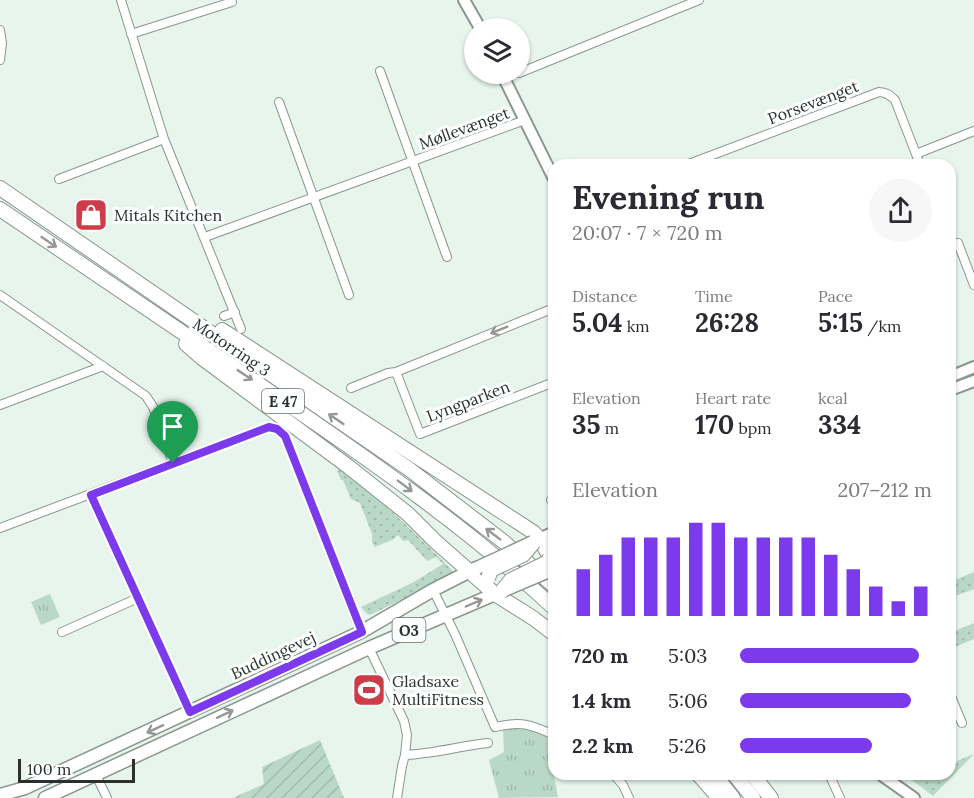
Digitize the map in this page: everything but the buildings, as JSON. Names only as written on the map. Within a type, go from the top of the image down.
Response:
[{"type":"highway","name":"Motorring 3","points":[[0,188],[409,469],[504,542],[548,581]]},
{"type":"highway","name":"Motorring 3","points":[[0,209],[380,467],[452,522],[548,603]]},
{"type":"highway","points":[[131,279],[210,322],[523,525],[546,551],[548,562],[511,580],[499,593]]},
{"type":"highway","points":[[148,309],[202,358],[408,514],[499,593],[548,629]]},
{"type":"highway","points":[[499,593],[488,578],[491,570],[523,555],[546,551]]},
{"type":"highway","points":[[703,780],[719,798]]},
{"type":"highway","points":[[719,780],[733,798]]},
{"type":"highway","points":[[739,780],[753,798]]},
{"type":"highway","points":[[757,780],[771,798]]},
{"type":"main road","name":"Buddingevej","points":[[1,797],[362,632],[473,569],[546,551]]},
{"type":"main road","name":"Buddingevej","points":[[45,798],[369,648],[499,593]]},
{"type":"street","points":[[121,0],[164,139],[241,329]]},
{"type":"street","points":[[464,0],[474,18]]},
{"type":"street","points":[[530,69],[699,0]]},
{"type":"street","points":[[132,34],[232,2]]},
{"type":"street","points":[[0,30],[2,43],[0,60]]},
{"type":"street","name":"Møllevænget","points":[[380,71],[447,257]]},
{"type":"street","points":[[508,84],[548,168]]},
{"type":"street","name":"Porsevænget","points":[[702,159],[879,92],[884,92],[895,100],[918,159]]},
{"type":"street","points":[[279,102],[350,295]]},
{"type":"street","name":"Møllevænget","points":[[205,237],[525,120]]},
{"type":"street","points":[[916,154],[974,131]]},
{"type":"street","points":[[59,179],[164,139]]},
{"type":"street","points":[[958,243],[974,285]]},
{"type":"street","points":[[0,295],[146,396],[150,401],[173,463]]},
{"type":"street","points":[[351,388],[548,310]]},
{"type":"street","points":[[224,316],[235,312]]},
{"type":"street","points":[[0,405],[103,366]]},
{"type":"street","points":[[956,374],[974,367]]},
{"type":"street","name":"Lyngparken","points":[[396,372],[420,434],[548,384]]},
{"type":"street","points":[[956,388],[974,381]]},
{"type":"street","points":[[0,528],[269,427],[277,429],[285,436],[362,632]]},
{"type":"street","points":[[91,495],[190,712]]},
{"type":"street","points":[[433,590],[495,727],[517,723],[548,733]]},
{"type":"street","points":[[62,632],[138,598]]},
{"type":"street","points":[[369,648],[404,721],[407,735],[397,798]]},
{"type":"street","points":[[956,708],[962,723]]},
{"type":"street","points":[[405,755],[488,743]]},
{"type":"street","points":[[96,775],[106,798]]},
{"type":"street","points":[[618,780],[629,798]]},
{"type":"street","points":[[832,780],[840,798]]},
{"type":"street","points":[[888,780],[914,798]]},
{"type":"green space","points":[[342,469],[412,531],[452,570],[452,575],[370,615],[366,613],[361,607],[414,582],[443,564],[436,557],[427,561],[408,540],[403,541],[398,535],[375,547],[360,503],[351,499],[337,471]]},
{"type":"green space","points":[[974,572],[974,589],[956,596],[956,580]]},
{"type":"green space","points":[[50,594],[60,617],[41,625],[31,602]]},
{"type":"green space","points":[[974,623],[974,639],[956,646],[956,630]]},
{"type":"green space","points":[[524,726],[548,738],[548,780],[555,780],[558,797],[499,798],[489,760],[504,752],[503,729]]},
{"type":"green space","points":[[320,740],[344,798],[233,798],[264,784],[262,767]]},
{"type":"green space","points":[[974,754],[956,772],[956,762]]},
{"type":"green space","points":[[912,780],[949,780],[933,796]]},
{"type":"place","name":"Mitals Kitchen","points":[[91,215]]},
{"type":"place","name":"Gladsaxe MultiFitness","points":[[369,690]]},
{"type":"route","points":[[269,427],[282,432],[362,632],[190,712],[91,495],[173,463],[269,427]]}]
